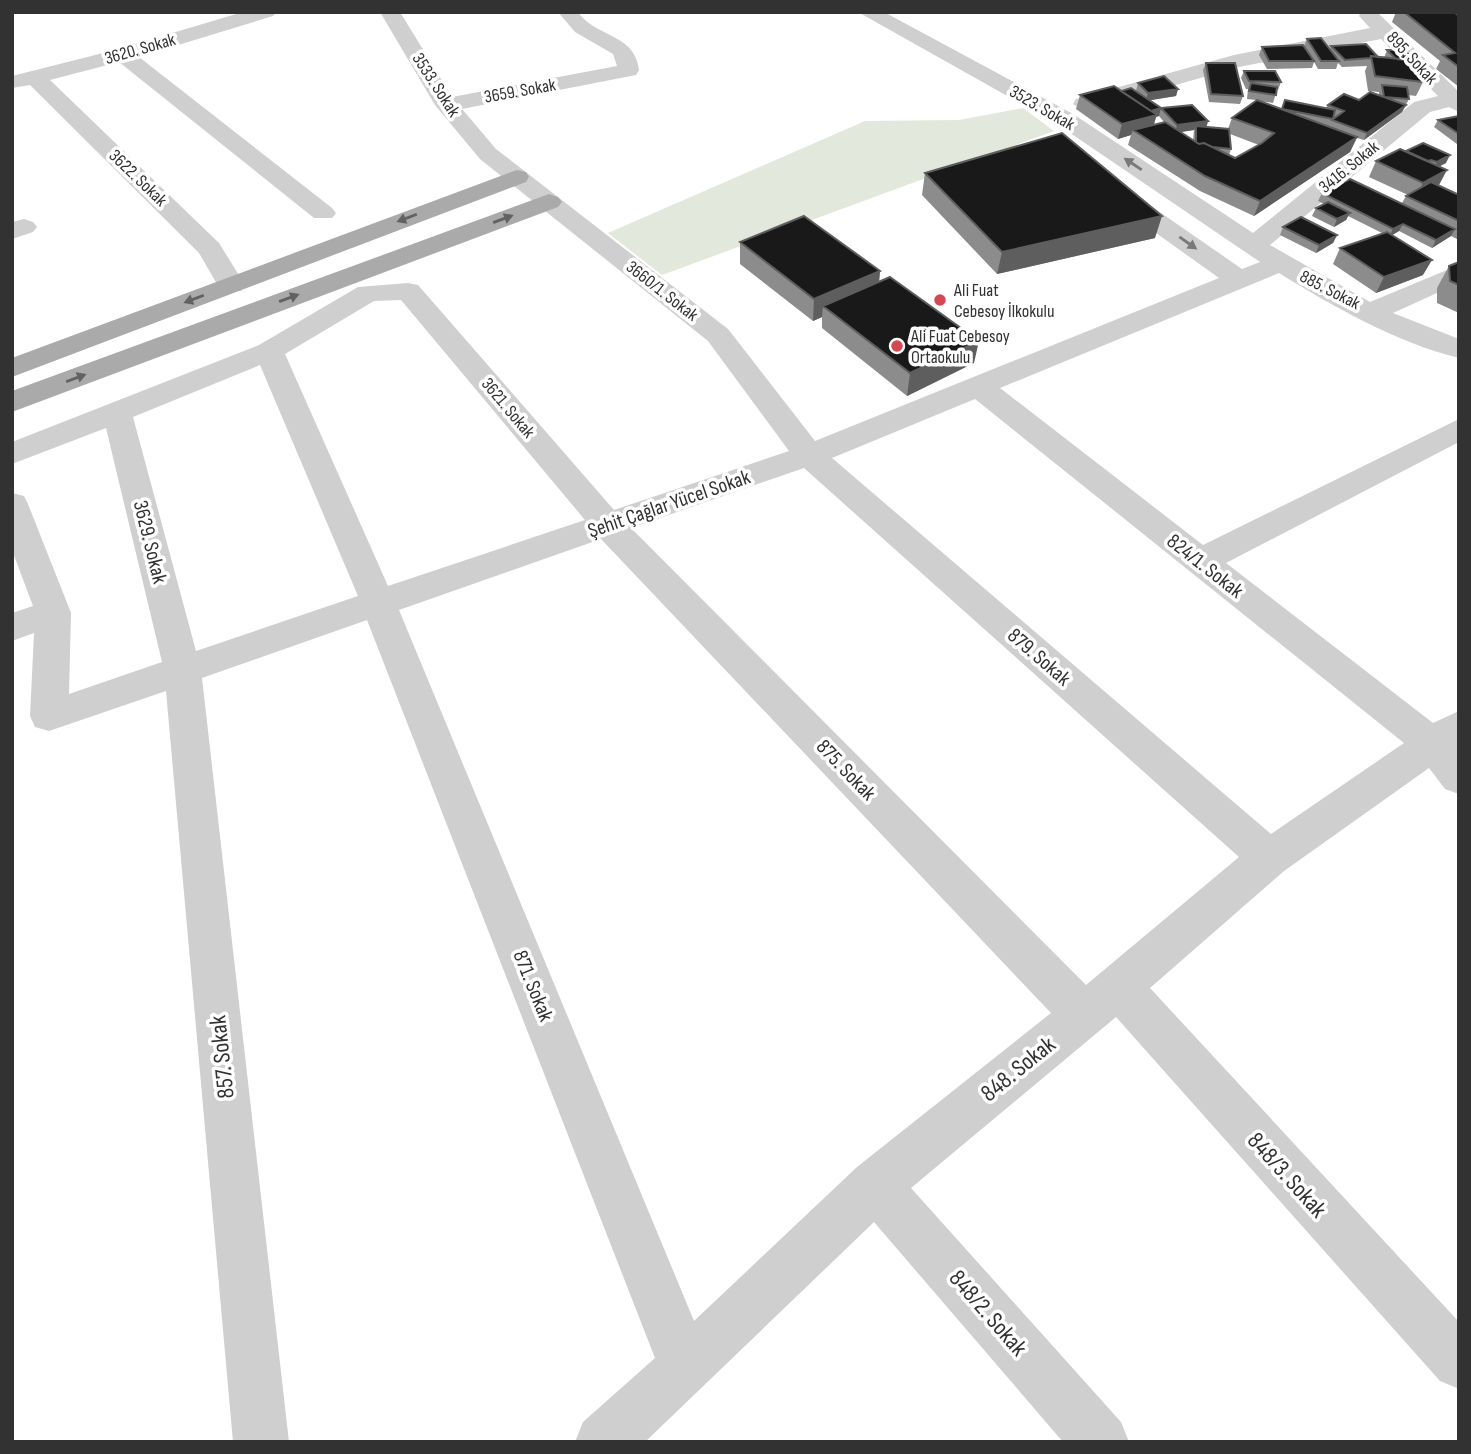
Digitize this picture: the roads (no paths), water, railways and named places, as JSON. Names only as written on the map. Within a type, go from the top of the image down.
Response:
[{"type":"main road","points":[[12,368],[517,177]]},
{"type":"main road","points":[[12,402],[549,202]]},
{"type":"street","name":"3620. Sokak","points":[[24,80],[123,55],[266,12]]},
{"type":"street","name":"3533. Sokak","points":[[390,12],[446,105],[488,154]]},
{"type":"street","name":"3659. Sokak","points":[[446,105],[628,70],[629,60],[623,49],[586,29],[570,18],[568,12]]},
{"type":"street","name":"3523. Sokak","points":[[868,12],[1089,135],[1209,216]]},
{"type":"street","points":[[1052,114],[1233,59],[1325,40],[1383,21]]},
{"type":"street","name":"895. Sokak","points":[[1383,21],[1455,103]]},
{"type":"street","points":[[123,55],[323,213]]},
{"type":"street","name":"3622. Sokak","points":[[24,80],[211,248],[231,285]]},
{"type":"street","points":[[1030,101],[1035,114],[1059,146]]},
{"type":"street","name":"3416. Sokak","points":[[1266,255],[1422,107],[1455,103]]},
{"type":"street","name":"3660/1. Sokak","points":[[488,154],[718,335],[809,455]]},
{"type":"street","points":[[1102,182],[1241,281]]},
{"type":"street","name":"885. Sokak","points":[[1209,216],[1266,255],[1371,312],[1423,338],[1459,349]]},
{"type":"street","name":"Şehit Çağlar Yücel Sokak","points":[[53,613],[49,716],[379,605],[809,455],[1241,281],[1266,255]]},
{"type":"street","points":[[1371,312],[1459,273]]},
{"type":"street","name":"3621. Sokak","points":[[269,351],[368,293],[408,291],[608,525]]},
{"type":"street","points":[[12,454],[269,351],[379,605]]},
{"type":"street","name":"824/1. Sokak","points":[[979,387],[1200,562],[1450,749]]},
{"type":"street","name":"3629. Sokak","points":[[117,412],[183,672]]},
{"type":"street","points":[[1200,562],[1459,429]]},
{"type":"street","name":"879. Sokak","points":[[809,455],[1269,858]]},
{"type":"street","points":[[12,504],[53,613],[12,627]]},
{"type":"street","name":"875. Sokak","points":[[608,525],[1101,1001]]},
{"type":"street","name":"871. Sokak","points":[[379,605],[686,1367]]},
{"type":"street","name":"857. Sokak","points":[[183,672],[261,1442]]},
{"type":"street","name":"848. Sokak","points":[[621,1436],[686,1367],[875,1185],[1101,1001],[1269,858],[1450,749]]},
{"type":"street","name":"848/3. Sokak","points":[[1101,1001],[1459,1362]]},
{"type":"street","name":"848/2. Sokak","points":[[875,1185],[1101,1442]]},
{"type":"place","name":"Ali Fuat Cebesoy İlkokulu","points":[[940,300]]},
{"type":"place","name":"Ali Fuat Cebesoy Ortaokulu","points":[[897,346]]}]
